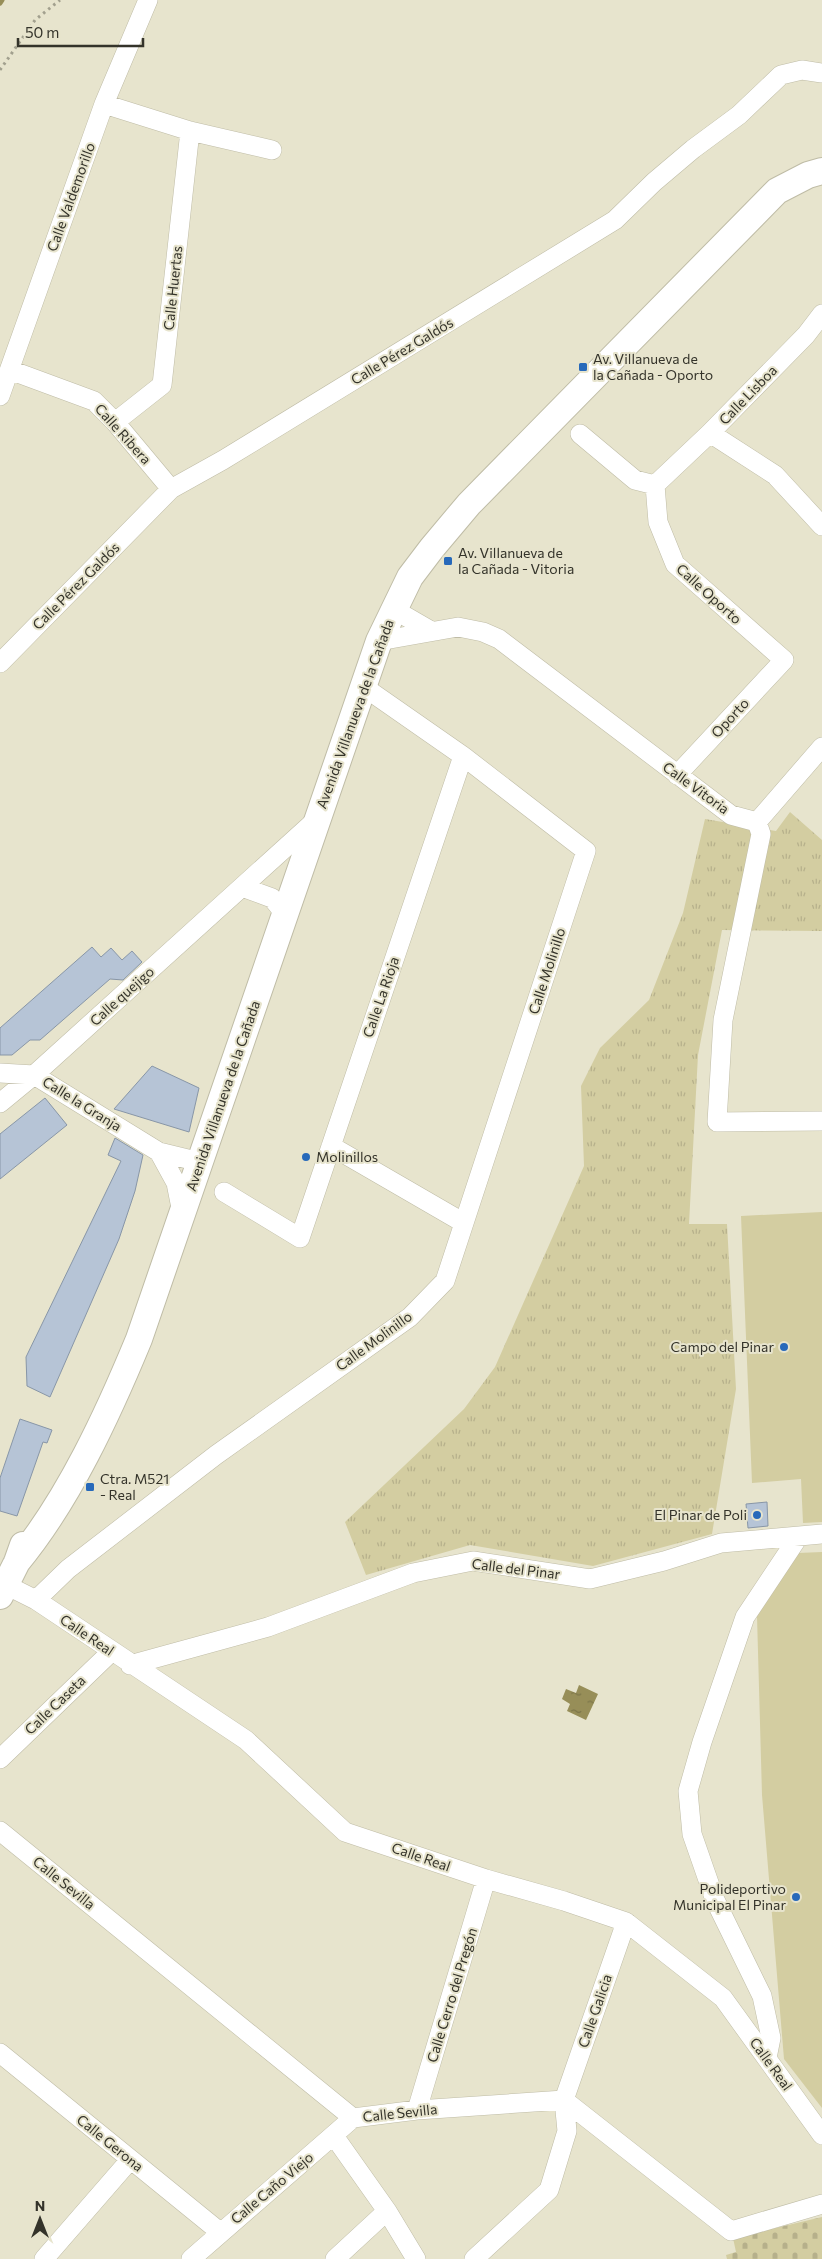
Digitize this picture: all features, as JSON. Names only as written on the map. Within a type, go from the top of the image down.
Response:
[{"type":"main road","name":"Avenida Villanueva de la Cañada","points":[[8,1572],[66,1457],[107,1383],[155,1289],[379,641],[393,609],[416,570],[469,504],[777,191],[808,175],[822,171]]},
{"type":"street","name":"Calle Valdemorillo","points":[[0,396],[104,104],[148,0]]},
{"type":"street","name":"Calle Pérez Galdós","points":[[0,663],[171,489],[223,460],[615,220],[654,182],[739,114],[781,75],[802,70],[822,73]]},
{"type":"street","points":[[104,104],[190,131],[272,150]]},
{"type":"street","name":"Calle Huertas","points":[[115,422],[162,385],[190,131]]},
{"type":"street","name":"Calle Lisboa","points":[[822,314],[806,335],[710,433],[775,475],[822,526]]},
{"type":"street","name":"Calle Ribera","points":[[10,370],[94,401],[115,422],[171,489]]},
{"type":"street","points":[[580,434],[635,480],[655,485],[710,433]]},
{"type":"street","name":"Calle Oporto","points":[[655,485],[658,522],[675,564],[784,660]]},
{"type":"street","points":[[393,609],[431,631]]},
{"type":"street","name":"Calle Vitoria","points":[[379,641],[458,627],[483,632],[499,638],[677,776],[731,815],[757,822]]},
{"type":"street","name":"Oporto","points":[[677,776],[784,660]]},
{"type":"street","points":[[364,687],[463,756]]},
{"type":"street","points":[[822,748],[757,822],[761,834],[723,1020],[717,1122],[822,1121]]},
{"type":"street","name":"Calle Molinillo","points":[[36,1600],[68,1569],[216,1455],[410,1316],[445,1280],[586,851],[463,756]]},
{"type":"street","name":"Calle La Rioja","points":[[224,1192],[300,1238],[463,756]]},
{"type":"street","name":"Calle quejigo","points":[[0,1103],[34,1075],[318,818]]},
{"type":"street","points":[[242,887],[272,898],[285,914]]},
{"type":"street","name":"Calle la Granja","points":[[0,1073],[34,1075],[159,1152],[200,1162]]},
{"type":"street","points":[[330,1146],[464,1223]]},
{"type":"street","points":[[159,1152],[176,1184],[182,1214]]},
{"type":"street","name":"Calle del Pinar","points":[[130,1664],[268,1627],[412,1573],[473,1561],[590,1580],[721,1543],[822,1534]]},
{"type":"street","points":[[767,2058],[771,2038],[762,1996],[715,1900],[692,1834],[688,1791],[702,1742],[746,1617],[799,1536]]},
{"type":"street","name":"Calle Real","points":[[8,1572],[36,1600],[111,1652],[246,1740],[345,1832],[486,1879],[564,1901],[626,1922],[724,1998],[822,2135]]},
{"type":"street","name":"Calle Caseta","points":[[0,1759],[111,1652]]},
{"type":"street","name":"Calle Sevilla","points":[[0,1831],[353,2118],[417,2110],[564,2100]]},
{"type":"street","name":"Calle Cerro del Pregón","points":[[417,2110],[486,1879]]},
{"type":"street","name":"Calle Galicia","points":[[564,2100],[626,1922]]},
{"type":"street","name":"Calle Gerona","points":[[0,2053],[220,2232]]},
{"type":"street","points":[[564,2100],[730,2231],[822,2204]]},
{"type":"street","points":[[474,2259],[549,2190],[568,2131],[564,2100]]},
{"type":"street","name":"Calle Caño Viejo","points":[[191,2259],[353,2118]]},
{"type":"street","points":[[334,2136],[387,2211],[416,2259]]},
{"type":"street","points":[[44,2259],[130,2160]]},
{"type":"street","points":[[335,2259],[387,2211]]},
{"type":"path","points":[[0,70],[35,20],[60,0]]},
{"type":"green space","points":[[790,812],[822,840],[822,931],[722,930],[698,1055],[689,1224],[727,1224],[736,1389],[712,1534],[593,1566],[470,1545],[366,1575],[345,1522],[464,1409],[495,1367],[584,1166],[581,1086],[600,1048],[649,1000],[683,913],[705,819],[776,831]]},
{"type":"green space","name":"Campo del Pinar","points":[[822,1212],[822,1522],[803,1523],[801,1479],[752,1483],[741,1216]]},
{"type":"green space","name":"Polideportivo Municipal El Pinar","points":[[822,1552],[822,2108],[784,2059],[762,1795],[757,1616],[798,1553]]},
{"type":"green space","points":[[822,2217],[822,2259],[727,2259],[726,2255],[736,2252],[733,2238]]},
{"type":"water","points":[[579,1685],[598,1694],[586,1720],[567,1711],[570,1704],[562,1699],[566,1689],[576,1693]]},
{"type":"building","points":[[92,947],[101,957],[111,948],[122,960],[132,951],[142,962],[123,980],[110,979],[40,1040],[30,1040],[12,1055],[0,1055],[0,1028]]},
{"type":"building","points":[[152,1066],[199,1088],[189,1132],[114,1109]]},
{"type":"building","points":[[45,1098],[67,1125],[0,1179],[0,1134]]},
{"type":"building","points":[[115,1138],[143,1155],[135,1191],[119,1239],[50,1397],[27,1386],[26,1357],[121,1161],[108,1155]]},
{"type":"building","points":[[20,1419],[52,1430],[47,1443],[43,1442],[17,1516],[0,1511],[0,1478]]},
{"type":"building","name":"El Pinar de Poli","points":[[767,1502],[768,1526],[748,1528],[746,1504]]},
{"type":"place","name":"Av. Villanueva de la Cañada - Oporto","points":[[583,367]]},
{"type":"place","name":"Av. Villanueva de la Cañada - Vitoria","points":[[448,561]]},
{"type":"place","name":"Molinillos","points":[[306,1157]]},
{"type":"place","name":"Campo del Pinar","points":[[784,1347]]},
{"type":"place","name":"Ctra. M521 - Real","points":[[90,1487]]},
{"type":"place","name":"El Pinar de Poli","points":[[757,1515]]},
{"type":"place","name":"Polideportivo Municipal El Pinar","points":[[796,1897]]}]
